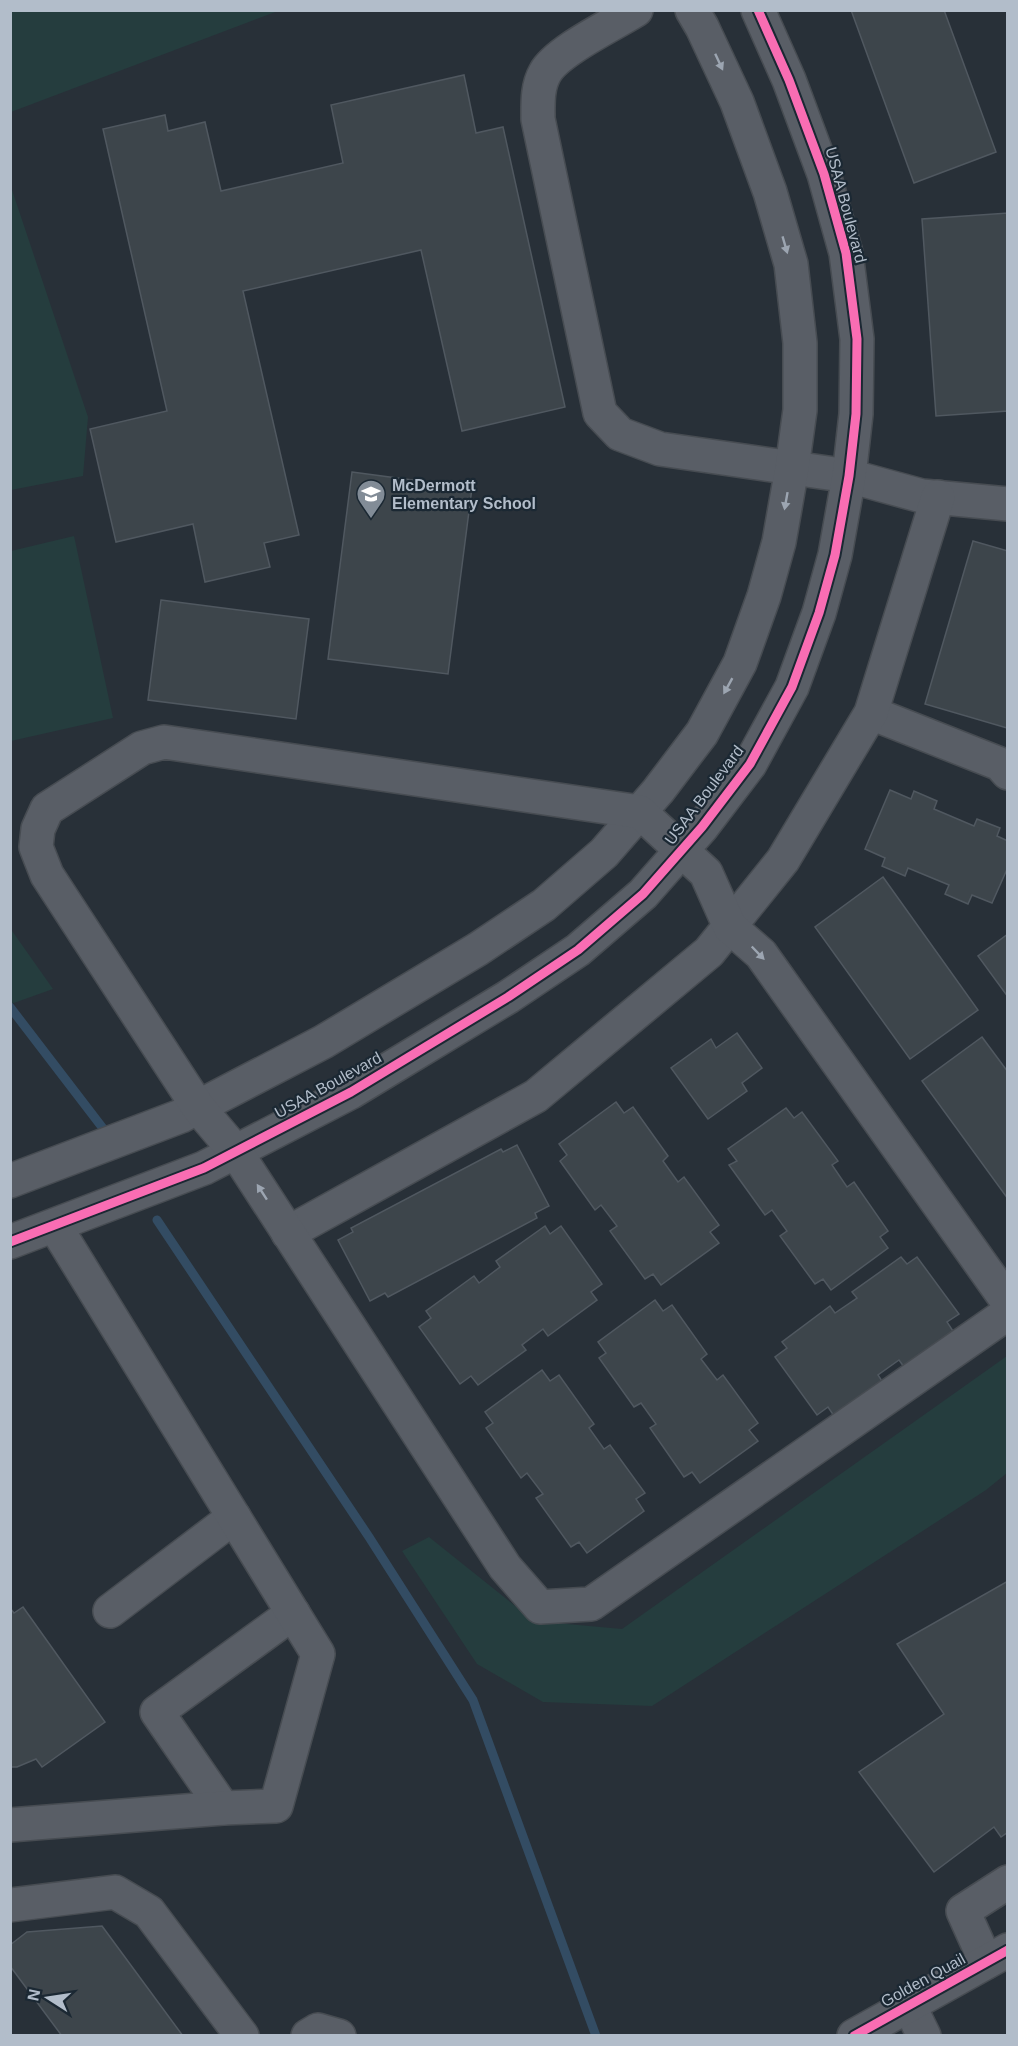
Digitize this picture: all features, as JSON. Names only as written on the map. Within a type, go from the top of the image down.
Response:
[{"type":"street","points":[[636,10],[560,56],[545,73],[538,94],[538,119],[600,413],[620,434],[660,449],[849,476],[922,496],[1008,504]]},
{"type":"street","points":[[13,1176],[181,1116],[323,1042],[487,942],[552,897],[604,853],[658,791],[702,733],[740,663],[765,596],[776,553],[800,410],[800,343],[791,264],[770,192],[737,102],[692,10]]},
{"type":"street","name":"USAA Boulevard","points":[[10,1242],[204,1168],[351,1092],[508,997],[578,950],[643,894],[702,827],[750,764],[792,687],[819,613],[835,555],[849,476],[856,414],[857,339],[846,253],[820,163],[789,80],[758,10]]},
{"type":"street","points":[[288,1233],[536,1096],[710,952],[783,860],[871,713],[938,497]]},
{"type":"street","points":[[871,713],[1000,764],[1008,773]]},
{"type":"street","points":[[1008,1302],[761,954],[730,927],[706,873],[640,812],[164,742],[142,748],[47,809],[38,829],[36,847],[47,875],[198,1107],[236,1152],[505,1567],[540,1607],[591,1604],[1008,1313]]},
{"type":"street","points":[[10,1825],[276,1806],[318,1654],[55,1226]]},
{"type":"street","points":[[110,1611],[234,1517]]},
{"type":"street","points":[[223,1808],[157,1712],[293,1613]]},
{"type":"street","points":[[997,1956],[963,1911],[1008,1882]]},
{"type":"street","points":[[10,1905],[115,1892],[149,1912],[242,2036]]},
{"type":"street","name":"Golden Quail","points":[[854,2036],[997,1956]]},
{"type":"street","points":[[909,2005],[924,2036]]},
{"type":"street","points":[[308,2036],[318,2030],[339,2036]]},
{"type":"green space","points":[[11,10],[278,10],[278,11],[11,112]]},
{"type":"green space","points":[[11,187],[88,417],[83,476],[11,490]]},
{"type":"green space","points":[[74,536],[113,718],[11,741],[11,551]]},
{"type":"green space","points":[[10,928],[53,989],[11,1004],[10,1004]]},
{"type":"green space","points":[[1007,1356],[1007,1473],[986,1490],[652,1706],[543,1702],[477,1664],[402,1551],[429,1537],[534,1621],[622,1629]]},
{"type":"building","points":[[851,10],[944,10],[996,152],[914,183]]},
{"type":"building","points":[[464,75],[476,133],[503,127],[565,407],[462,431],[421,250],[243,291],[299,535],[264,543],[270,567],[205,582],[193,524],[116,542],[90,429],[167,411],[103,129],[165,115],[168,131],[205,122],[221,191],[343,163],[331,105]]},
{"type":"building","points":[[1008,213],[1008,411],[936,416],[922,219]]},
{"type":"building","points":[[352,472],[472,488],[448,674],[328,659]]},
{"type":"building","points":[[973,541],[1008,551],[1007,728],[925,704]]},
{"type":"building","points":[[161,600],[309,619],[296,719],[148,700]]},
{"type":"building","points":[[890,790],[911,799],[914,791],[937,801],[934,809],[974,826],[977,819],[1000,828],[997,836],[1008,841],[1008,867],[992,903],[972,895],[968,904],[945,894],[949,885],[908,868],[905,876],[882,866],[885,858],[865,849]]},
{"type":"building","points":[[883,877],[978,1010],[910,1059],[815,927]]},
{"type":"building","points":[[1008,934],[1008,997],[978,956]]},
{"type":"building","points":[[737,1033],[762,1068],[742,1083],[747,1091],[708,1119],[671,1068],[711,1039],[716,1048]]},
{"type":"building","points":[[982,1037],[1008,1072],[1008,1199],[922,1081]]},
{"type":"building","points":[[616,1102],[624,1113],[633,1107],[668,1156],[663,1161],[678,1182],[684,1177],[719,1225],[710,1232],[719,1243],[661,1285],[653,1274],[645,1279],[610,1231],[617,1226],[601,1205],[595,1210],[560,1161],[567,1155],[559,1144]]},
{"type":"building","points":[[786,1108],[794,1118],[802,1112],[838,1161],[832,1165],[847,1187],[854,1182],[888,1231],[880,1237],[888,1248],[831,1290],[823,1279],[815,1284],[780,1236],[787,1231],[772,1210],[765,1215],[729,1165],[737,1161],[728,1149]]},
{"type":"building","points":[[517,1145],[549,1206],[535,1213],[537,1218],[388,1297],[385,1293],[370,1301],[338,1240],[353,1232],[351,1228],[501,1149],[503,1152]]},
{"type":"building","points":[[545,1226],[550,1234],[561,1226],[602,1284],[591,1292],[597,1300],[548,1336],[543,1329],[522,1345],[526,1350],[478,1385],[471,1376],[460,1384],[419,1327],[431,1318],[426,1311],[474,1276],[479,1283],[500,1267],[496,1261]]},
{"type":"building","points":[[901,1257],[907,1264],[917,1257],[959,1314],[947,1322],[953,1331],[904,1367],[899,1360],[878,1375],[882,1381],[834,1416],[828,1407],[817,1415],[775,1357],[787,1348],[782,1342],[830,1306],[835,1313],[857,1298],[852,1292]]},
{"type":"building","points":[[655,1300],[663,1311],[672,1305],[707,1354],[701,1359],[717,1380],[723,1375],[758,1423],[749,1430],[758,1441],[700,1483],[692,1472],[684,1477],[650,1428],[656,1424],[641,1403],[634,1407],[599,1358],[606,1353],[598,1342]]},
{"type":"building","points":[[542,1370],[550,1381],[559,1375],[594,1424],[589,1428],[604,1449],[610,1445],[645,1493],[636,1499],[644,1511],[587,1553],[579,1542],[571,1547],[536,1498],[543,1494],[527,1473],[521,1478],[486,1428],[493,1423],[485,1412]]},
{"type":"building","points":[[1008,1581],[1008,1832],[1001,1837],[994,1827],[934,1872],[859,1772],[944,1714],[897,1644]]},
{"type":"building","points":[[23,1607],[105,1722],[42,1767],[36,1759],[17,1767],[10,1767],[10,1608],[14,1613]]},
{"type":"building","points":[[102,1926],[183,2036],[62,2036],[10,1966],[10,1945],[27,1932]]},
{"type":"waterway","points":[[10,1007],[105,1131]]},
{"type":"waterway","points":[[157,1220],[369,1537],[473,1700],[596,2036]]},
{"type":"cycle path","points":[[10,1242],[204,1168],[351,1092],[508,997],[578,950],[643,894],[702,827],[750,764],[792,687],[819,613],[835,555],[849,476],[856,414],[857,339],[846,253],[824,174],[789,80],[758,10]]},
{"type":"cycle path","points":[[854,2036],[1008,1950]]},
{"type":"place","name":"McDermott Elementary School","points":[[371,520]]}]
